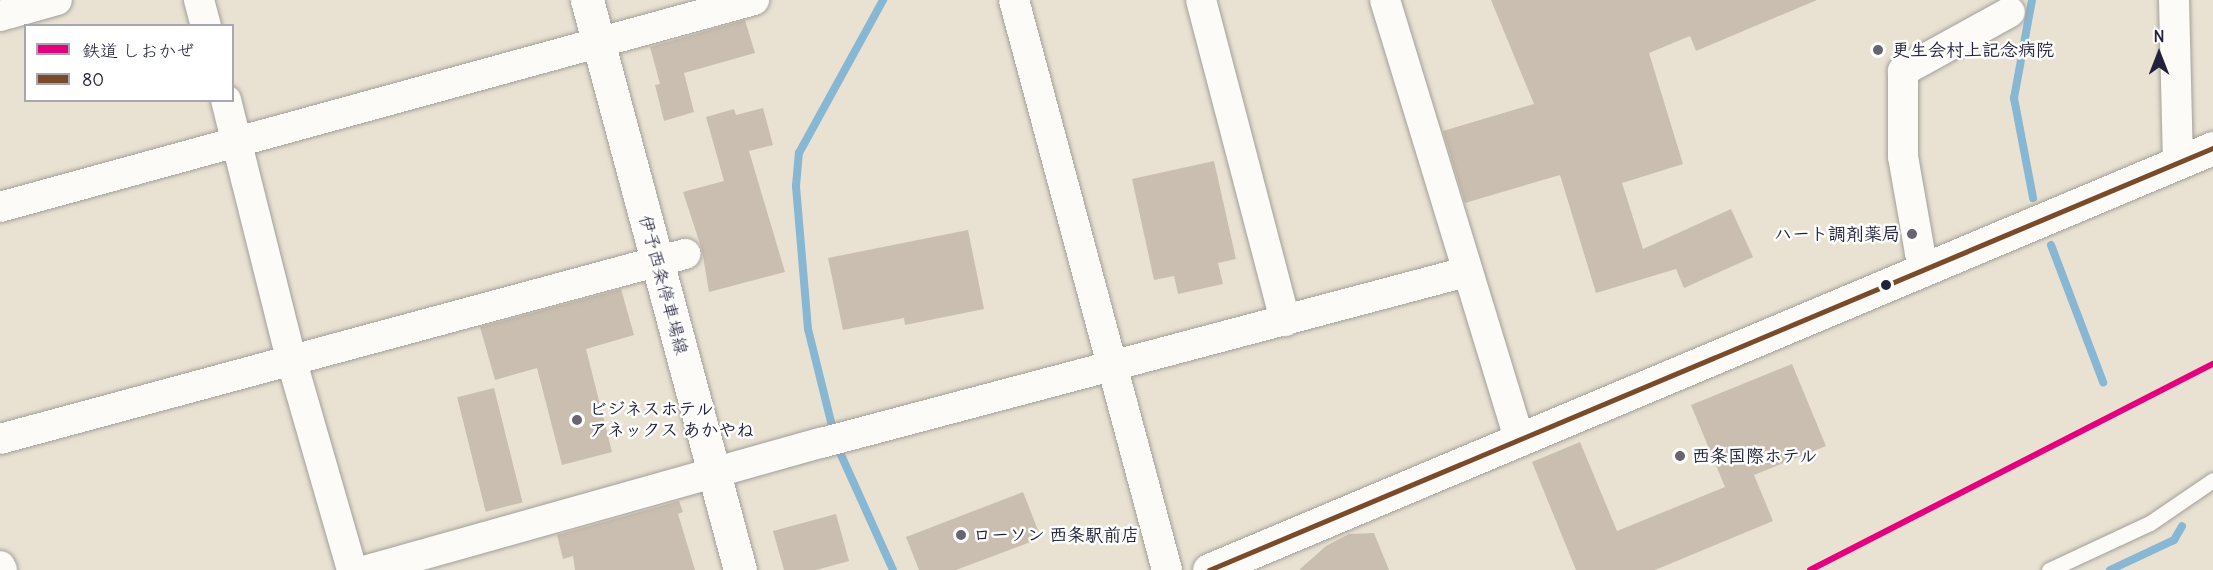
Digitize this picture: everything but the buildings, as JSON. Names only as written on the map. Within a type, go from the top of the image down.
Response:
[{"type":"street","points":[[0,16],[57,0]]},
{"type":"street","points":[[199,0],[205,24]]},
{"type":"street","name":"伊予西条停車場線","points":[[587,0],[598,42],[671,258],[715,474],[740,570]]},
{"type":"street","points":[[0,207],[754,0]]},
{"type":"street","points":[[1014,0],[1115,366],[1167,570]]},
{"type":"street","points":[[1201,0],[1285,321]]},
{"type":"street","points":[[1385,0],[1428,132],[1466,272],[1519,438]]},
{"type":"street","points":[[2174,0],[2178,162]]},
{"type":"street","points":[[1927,267],[1920,253],[1904,157],[1904,70],[2010,12]]},
{"type":"street","points":[[227,102],[292,362],[352,570]]},
{"type":"street","points":[[1209,570],[2213,148]]},
{"type":"street","points":[[0,439],[671,258]]},
{"type":"street","points":[[368,570],[832,440],[1466,272]]},
{"type":"lane","points":[[2049,570],[2150,523],[2213,480]]},
{"type":"waterway","points":[[834,434],[808,329],[796,186],[799,153],[883,0]]},
{"type":"waterway","points":[[2032,0],[2014,98],[2033,198]]},
{"type":"waterway","points":[[2051,245],[2103,382]]},
{"type":"waterway","points":[[837,446],[893,570]]},
{"type":"waterway","points":[[2110,570],[2174,540],[2182,526]]},
{"type":"rail line","name":"しおかぜ","points":[[1810,570],[2213,364]]},
{"type":"transit line","name":"80","points":[[1209,570],[2213,148]]},
{"type":"place","name":"更生会村上記念病院","points":[[1878,50]]},
{"type":"place","name":"ハート調剤薬局","points":[[1912,234]]},
{"type":"place","name":"ビジネスホテル アネックス あかやね","points":[[577,420]]},
{"type":"place","name":"西条国際ホテル","points":[[1680,456]]},
{"type":"place","name":"ローソン 西条駅前店","points":[[961,535]]}]
